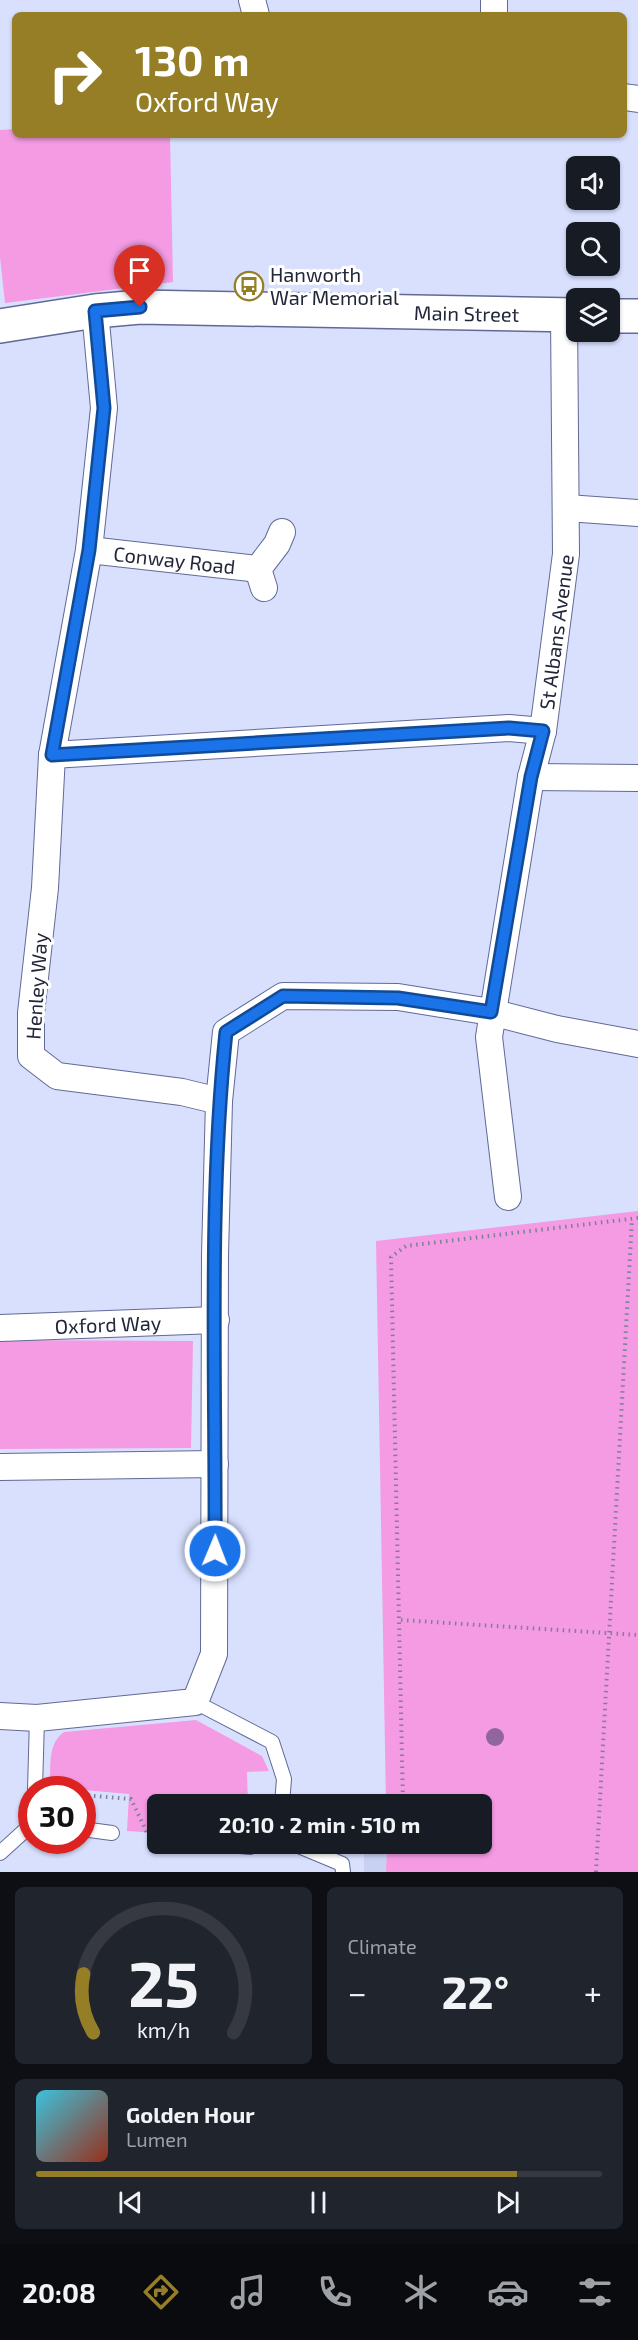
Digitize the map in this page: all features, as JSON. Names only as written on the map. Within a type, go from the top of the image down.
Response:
[{"type":"street","name":"Main Street","points":[[0,326],[95,311],[163,307],[566,315]]},
{"type":"street","name":"Conway Road","points":[[52,755],[89,550],[104,408],[95,311]]},
{"type":"street","points":[[620,316],[638,316]]},
{"type":"street","name":"St Albans Avenue","points":[[508,1197],[489,1038],[491,1012],[531,777],[543,731],[566,554],[570,342]]},
{"type":"street","points":[[567,508],[638,513]]},
{"type":"street","name":"Conway Road","points":[[89,550],[261,578],[282,532]]},
{"type":"street","points":[[52,755],[509,728],[543,731]]},
{"type":"street","name":"Henley Way","points":[[52,755],[45,888],[31,1013],[31,1056],[57,1076],[182,1092],[219,1101]]},
{"type":"street","points":[[531,777],[638,777]]},
{"type":"street","points":[[0,1716],[37,1718],[195,1702],[214,1654],[219,1101],[226,1032],[283,996],[398,998],[491,1012],[558,1029],[638,1044]]},
{"type":"street","name":"Oxford Way","points":[[0,1328],[216,1320]]},
{"type":"street","points":[[0,1467],[215,1464]]},
{"type":"lane","points":[[195,1702],[272,1742],[284,1779],[283,1794]]},
{"type":"lane","points":[[35,1776],[37,1718]]},
{"type":"lane","points":[[96,1830],[112,1833]]},
{"type":"lane","points":[[0,1853],[18,1837]]},
{"type":"lane","points":[[318,1854],[342,1864],[343,1872]]},
{"type":"path","points":[[403,1794],[401,1620],[391,1257],[406,1246],[638,1218]]},
{"type":"path","points":[[596,1872],[611,1633],[632,1219]]},
{"type":"path","points":[[401,1620],[638,1635]]},
{"type":"path","points":[[96,1796],[131,1799],[147,1833]]},
{"type":"shaded area","points":[[12,129],[12,138],[170,138],[173,282],[5,303],[0,257],[0,130]]},
{"type":"shaded area","points":[[638,1211],[638,1872],[386,1872],[387,1854],[492,1854],[492,1794],[386,1794],[376,1241]]},
{"type":"shaded area","points":[[0,1340],[193,1341],[191,1448],[0,1449]]},
{"type":"shaded area","points":[[196,1720],[262,1756],[269,1771],[247,1772],[248,1794],[147,1794],[147,1832],[127,1831],[129,1794],[96,1791],[96,1776],[50,1776],[52,1749],[64,1732]]},
{"type":"shaded area","points":[[364,1854],[387,1854],[386,1872],[364,1872]]},
{"type":"place","name":"Hanworth War Memorial","points":[[249,286]]},
{"type":"route","points":[[140,307],[95,311],[104,408],[89,550],[52,755],[509,728],[543,731],[531,777],[491,1012],[398,998],[283,996],[226,1032],[219,1101],[215,1255],[215,1551]]}]
